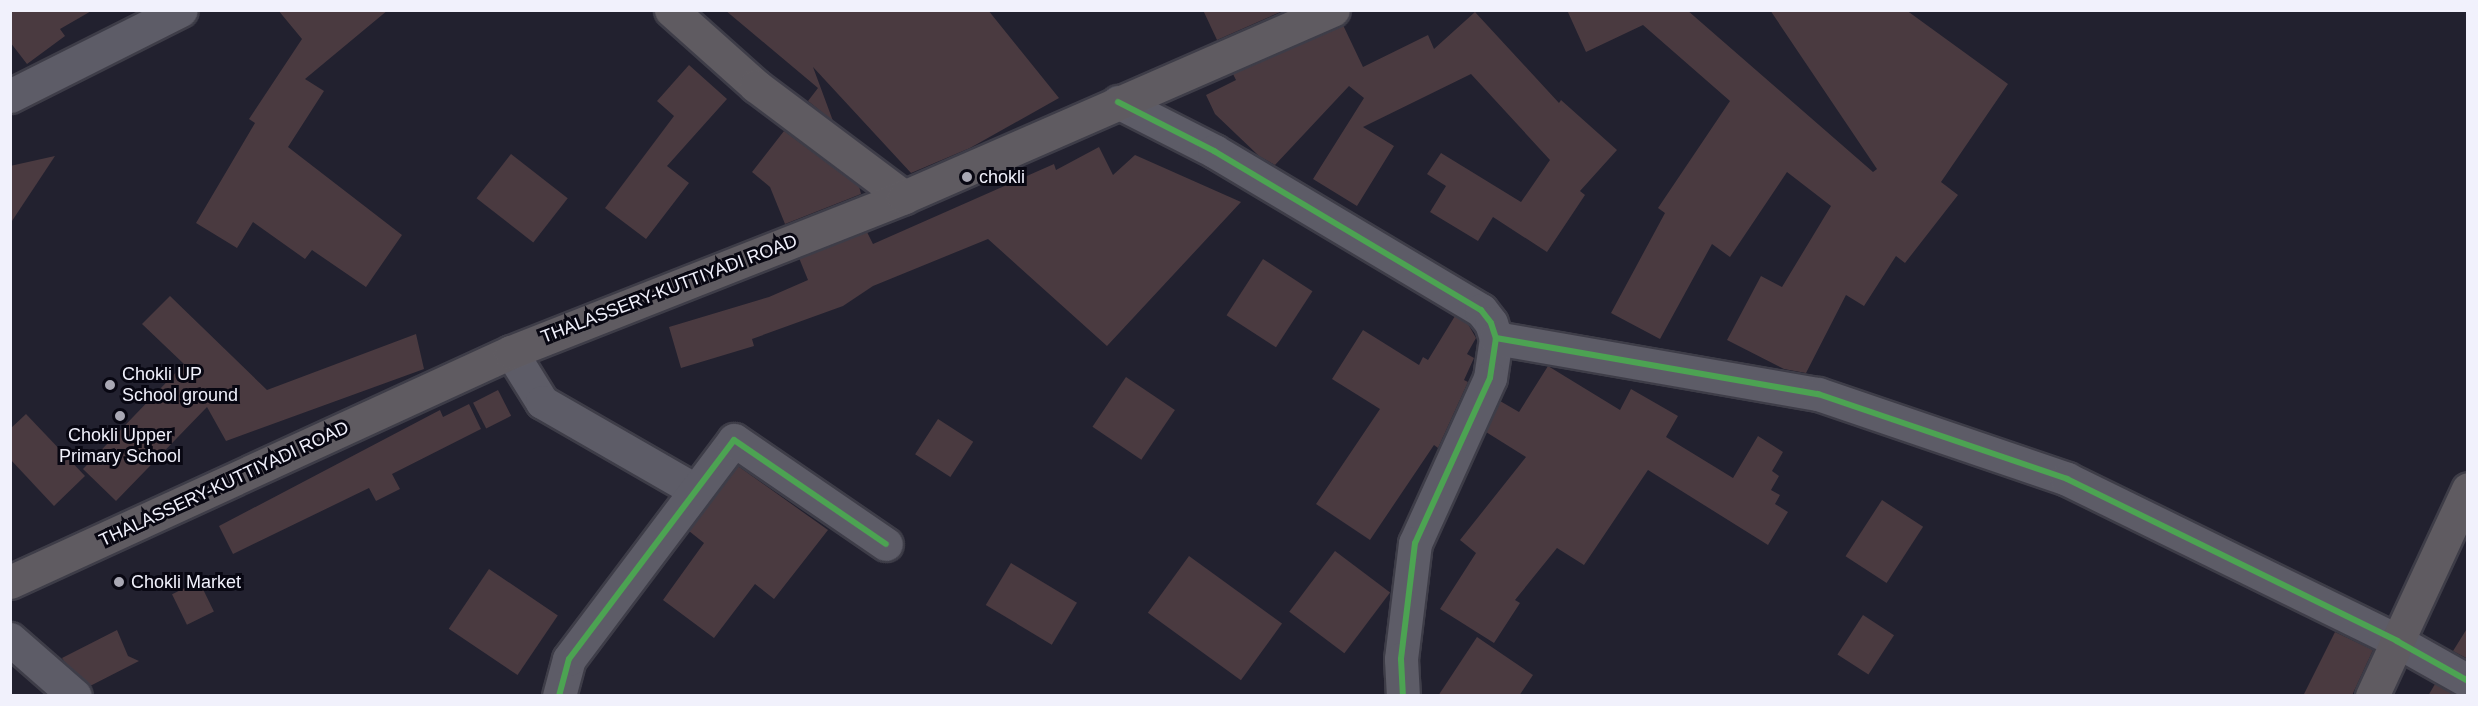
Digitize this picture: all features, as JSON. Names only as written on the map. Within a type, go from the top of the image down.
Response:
[{"type":"main road","points":[[671,10],[756,86],[904,197]]},
{"type":"main road","name":"THALASSERY-KUTTIYADI ROAD","points":[[10,582],[511,352],[904,197],[1333,10]]},
{"type":"main road","points":[[2372,696],[2468,489]]},
{"type":"street","points":[[10,96],[181,10]]},
{"type":"street","points":[[1118,102],[1214,151],[1481,310],[1496,338],[1490,378],[1415,543],[1401,659],[1404,696]]},
{"type":"street","points":[[1496,338],[1830,398],[2067,479],[2397,641],[2468,681]]},
{"type":"street","points":[[511,352],[542,402],[695,490]]},
{"type":"street","points":[[559,696],[569,659],[734,440],[886,544]]},
{"type":"street","points":[[10,639],[75,696]]},
{"type":"building","points":[[10,10],[93,10],[60,29],[65,36],[27,64],[10,42]]},
{"type":"building","points":[[278,10],[388,10],[305,79],[324,91],[288,147],[402,235],[366,287],[312,250],[305,259],[253,222],[237,248],[196,223],[255,123],[249,119],[302,39]]},
{"type":"building","points":[[725,10],[988,10],[1059,98],[970,148],[911,173],[813,67],[833,121],[808,101],[818,88]]},
{"type":"building","points":[[1203,10],[1285,10],[1217,40]]},
{"type":"building","points":[[1567,10],[1687,10],[1873,172],[1877,169],[1770,10],[1906,10],[2008,84],[1941,182],[1958,195],[1905,263],[1896,256],[1864,306],[1846,295],[1806,373],[1784,369],[1727,340],[1761,276],[1782,287],[1831,206],[1787,172],[1730,257],[1712,244],[1660,339],[1611,313],[1665,213],[1658,208],[1730,101],[1643,25],[1586,52]]},
{"type":"building","points":[[1475,12],[1559,103],[1561,100],[1617,150],[1580,191],[1585,195],[1547,252],[1493,217],[1478,241],[1430,212],[1446,186],[1427,174],[1441,153],[1521,202],[1550,160],[1471,74],[1363,127],[1394,146],[1357,206],[1313,179],[1364,98],[1349,86],[1275,165],[1259,156],[1215,114],[1206,95],[1236,80],[1233,74],[1343,25],[1363,67],[1428,35],[1434,49]]},
{"type":"building","points":[[689,65],[727,99],[667,166],[689,183],[646,239],[605,208],[674,116],[657,101]]},
{"type":"building","points":[[784,131],[859,186],[861,194],[785,224],[770,187],[752,172]]},
{"type":"building","points":[[1099,147],[1113,175],[1135,155],[1241,202],[1107,346],[988,239],[873,286],[843,306],[752,339],[754,346],[681,368],[669,327],[769,297],[808,280],[799,258],[867,232],[873,244],[1054,164],[1056,170]]},
{"type":"building","points":[[511,154],[568,198],[533,242],[477,198]]},
{"type":"building","points":[[55,156],[10,224],[10,166]]},
{"type":"building","points":[[1263,259],[1312,291],[1276,347],[1227,315]]},
{"type":"building","points":[[170,296],[267,390],[416,334],[424,369],[226,441],[207,407],[116,501],[83,469],[184,364],[142,324]]},
{"type":"building","points":[[1455,316],[1468,324],[1476,338],[1467,354],[1474,358],[1464,380],[1468,382],[1438,448],[1434,445],[1370,540],[1316,504],[1380,409],[1332,379],[1363,330],[1419,365],[1423,357],[1428,360]]},
{"type":"building","points":[[1548,366],[1620,410],[1631,389],[1678,416],[1666,437],[1733,478],[1758,436],[1783,452],[1772,471],[1779,476],[1771,490],[1780,495],[1775,504],[1788,512],[1768,545],[1648,470],[1584,565],[1557,548],[1515,600],[1520,603],[1494,643],[1440,609],[1476,553],[1460,540],[1526,457],[1486,432],[1500,401],[1519,412]]},
{"type":"building","points":[[1126,377],[1175,410],[1141,460],[1092,427]]},
{"type":"building","points":[[498,390],[511,416],[486,429],[473,403]]},
{"type":"building","points":[[469,404],[481,429],[392,474],[400,489],[376,501],[369,488],[233,554],[219,526],[440,410],[443,417]]},
{"type":"building","points":[[26,414],[85,476],[54,506],[10,459],[10,429]]},
{"type":"building","points":[[938,419],[973,442],[950,477],[915,454]]},
{"type":"building","points":[[738,466],[828,530],[774,599],[755,584],[714,638],[663,600],[704,543],[689,531]]},
{"type":"building","points":[[1882,500],[1923,527],[1887,583],[1846,556]]},
{"type":"building","points":[[1335,551],[1390,593],[1344,653],[1289,612]]},
{"type":"building","points":[[1189,556],[1282,624],[1241,680],[1148,613]]},
{"type":"building","points":[[1011,563],[1077,603],[1052,645],[986,605]]},
{"type":"building","points":[[489,569],[558,615],[518,675],[449,629]]},
{"type":"building","points":[[199,581],[214,612],[187,625],[172,594]]},
{"type":"building","points":[[1863,615],[1894,635],[1868,675],[1837,654]]},
{"type":"building","points":[[2468,627],[2468,659],[2453,651]]},
{"type":"building","points":[[117,630],[128,656],[139,661],[90,686],[62,658]]},
{"type":"building","points":[[2335,632],[2373,650],[2352,696],[2303,696]]},
{"type":"building","points":[[1477,637],[1533,675],[1519,696],[1438,696]]},
{"type":"building","points":[[2435,684],[2456,696],[2428,696]]},
{"type":"cycle path","points":[[1118,102],[1214,151],[1481,310],[1491,323],[1496,338],[1490,378],[1415,543],[1401,659],[1403,696]]},
{"type":"cycle path","points":[[1496,338],[1818,394],[2067,479],[2397,641],[2468,681]]},
{"type":"cycle path","points":[[559,696],[569,659],[734,440],[886,544]]},
{"type":"place","name":"chokli","points":[[967,177]]},
{"type":"place","name":"Chokli UP School ground","points":[[110,385]]},
{"type":"place","name":"Chokli Upper Primary School","points":[[120,416]]},
{"type":"place","name":"Chokli Market","points":[[119,582]]}]
